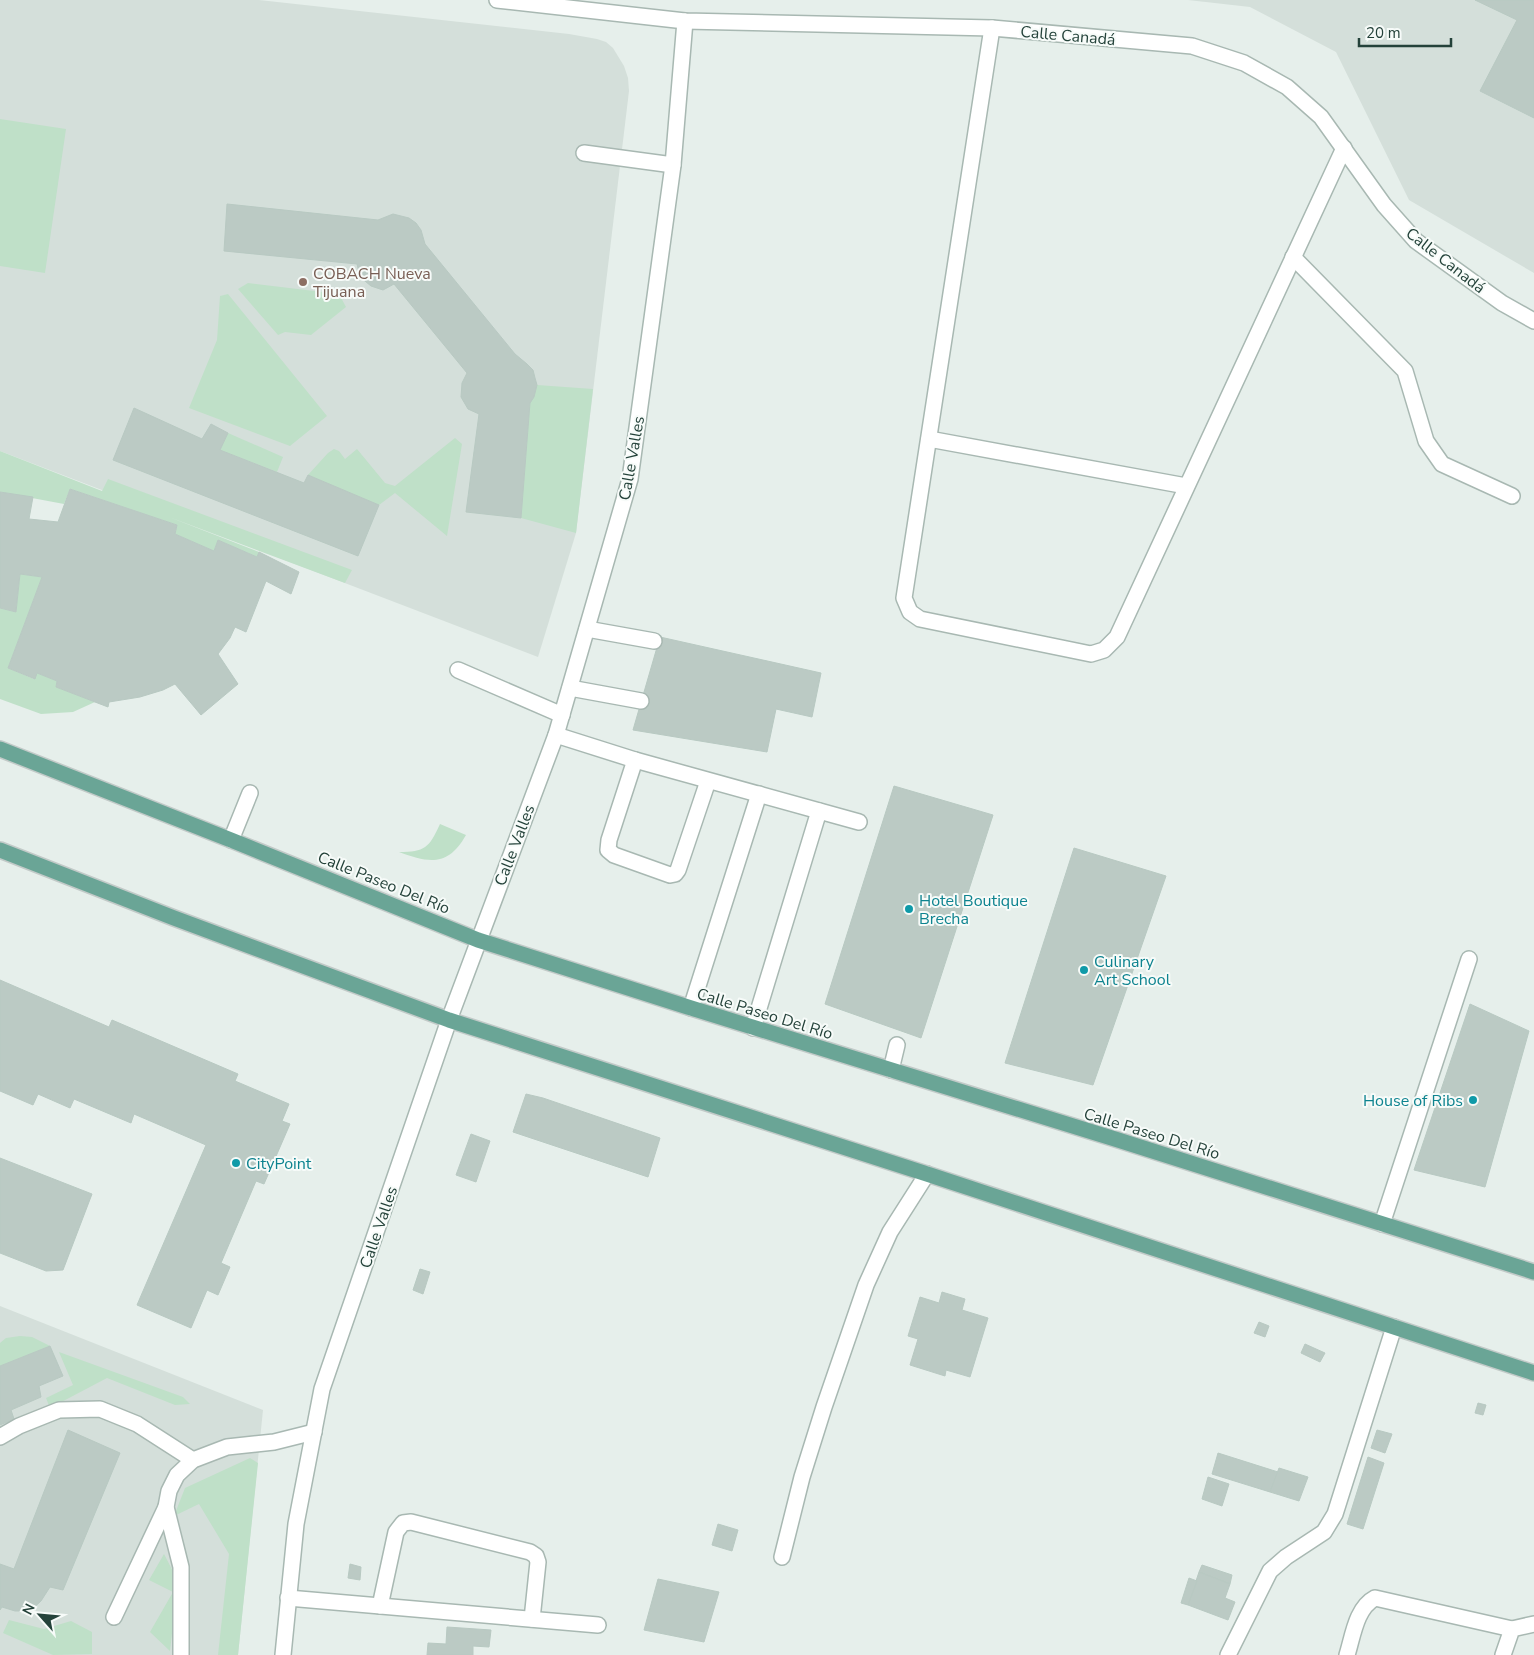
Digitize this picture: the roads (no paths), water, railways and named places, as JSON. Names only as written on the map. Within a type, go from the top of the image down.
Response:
[{"type":"main road","name":"Calle Paseo Del Río","points":[[0,749],[478,940],[1534,1272]]},
{"type":"main road","points":[[0,850],[174,918],[449,1020],[1534,1373]]},
{"type":"street","name":"Calle Canadá","points":[[497,0],[685,21],[992,28],[1192,46],[1244,63],[1287,87],[1320,117],[1384,205],[1416,241],[1502,303],[1534,321]]},
{"type":"street","name":"Calle Valles","points":[[283,1655],[296,1524],[322,1389],[449,1020],[556,735],[630,479],[673,165],[685,21]]},
{"type":"street","points":[[992,28],[904,598],[910,612],[920,619],[1091,654],[1104,650],[1117,637],[1344,148]]},
{"type":"street","points":[[584,153],[673,165]]},
{"type":"street","points":[[1293,257],[1405,372],[1426,441],[1442,464],[1512,496]]},
{"type":"street","points":[[928,439],[1186,486]]},
{"type":"street","points":[[587,629],[654,641]]},
{"type":"street","points":[[458,670],[562,715]]},
{"type":"street","points":[[570,688],[641,701]]},
{"type":"street","points":[[556,735],[708,781],[859,822]]},
{"type":"street","points":[[635,760],[609,840],[608,850],[614,855],[670,875],[678,870],[708,781]]},
{"type":"street","points":[[231,840],[250,793]]},
{"type":"street","points":[[690,1008],[759,794]]},
{"type":"street","points":[[753,1028],[819,811]]},
{"type":"street","points":[[1382,1224],[1469,959]]},
{"type":"street","points":[[891,1070],[897,1046]]},
{"type":"street","points":[[782,1557],[802,1478],[824,1407],[866,1286],[890,1232],[927,1174]]},
{"type":"street","points":[[1228,1655],[1270,1571],[1286,1556],[1324,1532],[1335,1514],[1394,1327]]},
{"type":"street","points":[[0,1437],[19,1426],[59,1410],[100,1409],[137,1424],[193,1460]]},
{"type":"street","points":[[114,1617],[166,1507],[168,1491],[177,1475],[193,1460],[227,1447],[274,1442],[314,1432]]},
{"type":"street","points":[[166,1507],[181,1567],[181,1655]]},
{"type":"street","points":[[380,1606],[396,1532],[403,1523],[411,1522],[530,1552],[536,1556],[538,1562],[532,1620]]},
{"type":"street","points":[[288,1598],[598,1625]]},
{"type":"street","points":[[1347,1655],[1360,1612],[1367,1602],[1375,1598],[1512,1629],[1534,1624]]},
{"type":"street","points":[[1503,1655],[1512,1629]]},
{"type":"place","name":"COBACH Nueva Tijuana","points":[[303,282]]},
{"type":"place","name":"Hotel Boutique Brecha","points":[[909,909]]},
{"type":"place","name":"Culinary Art School","points":[[1084,970]]},
{"type":"place","name":"House of Ribs","points":[[1473,1100]]},
{"type":"place","name":"CityPoint","points":[[236,1163]]}]
